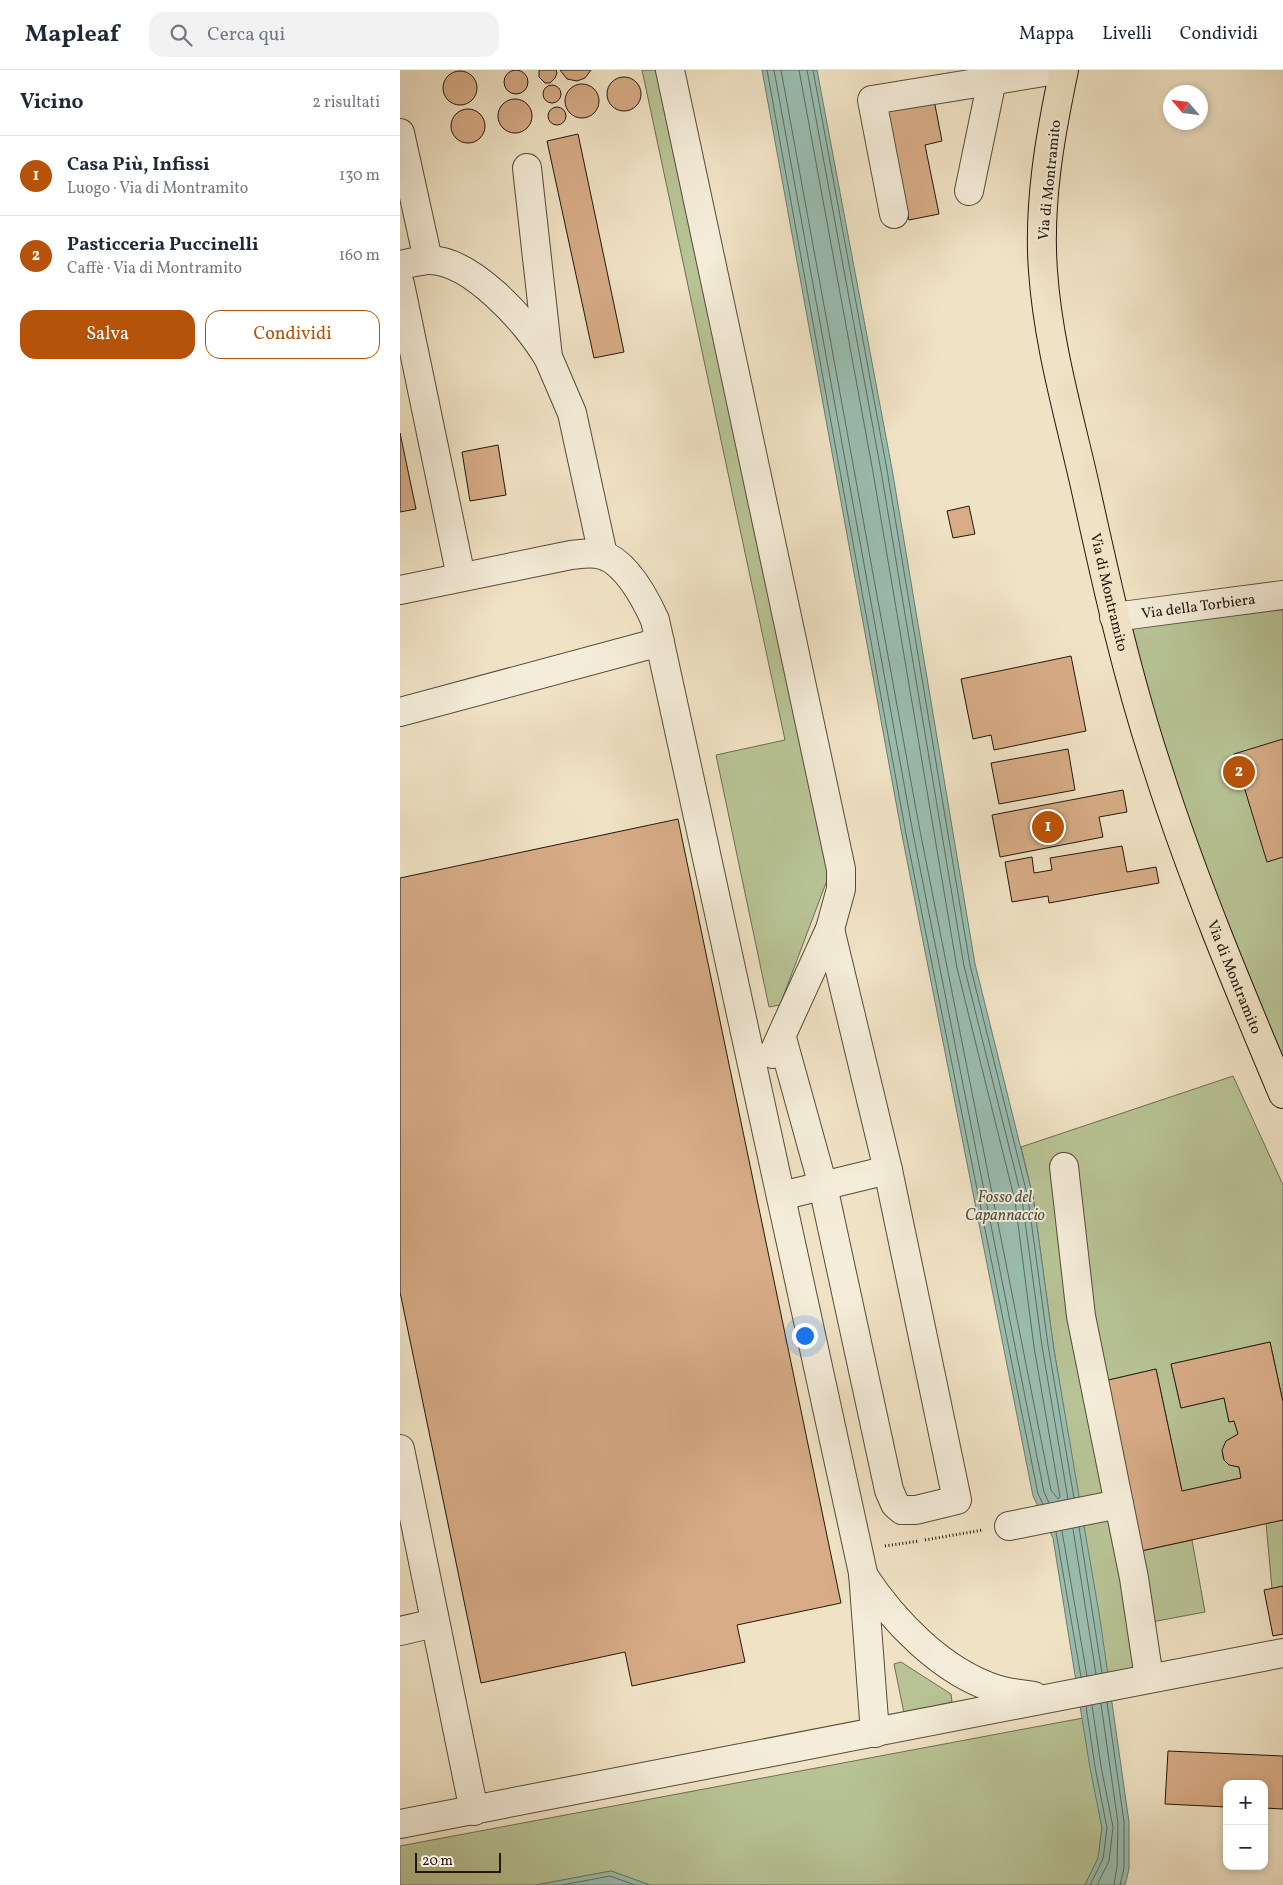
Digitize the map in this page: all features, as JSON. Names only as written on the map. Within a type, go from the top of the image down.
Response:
[{"type":"main road","name":"Via di Montramito","points":[[1064,70],[1045,186],[1043,272],[1048,324],[1114,617],[1138,704],[1181,839],[1283,1094]]},
{"type":"street","points":[[670,70],[841,869],[841,888],[830,929],[782,1038],[757,1084]]},
{"type":"street","points":[[894,214],[872,100],[1056,70]]},
{"type":"street","points":[[969,191],[992,80]]},
{"type":"street","points":[[400,133],[428,260]]},
{"type":"street","points":[[527,168],[548,356]]},
{"type":"street","points":[[400,265],[428,260],[454,267],[490,290],[523,322],[548,356],[572,413],[604,555]]},
{"type":"street","points":[[400,284],[461,577]]},
{"type":"street","points":[[400,590],[571,555],[604,555],[617,564],[640,590],[655,620],[860,1562],[875,1734]]},
{"type":"street","name":"Via della Torbiera","points":[[1114,617],[1283,595]]},
{"type":"street","points":[[400,712],[660,642]]},
{"type":"street","points":[[782,1038],[823,1186],[889,1490],[896,1504],[902,1510],[916,1510],[957,1500],[888,1170],[830,929]]},
{"type":"street","points":[[1064,1167],[1081,1316],[1134,1578],[1149,1678]]},
{"type":"street","points":[[781,1196],[888,1170]]},
{"type":"street","points":[[400,1450],[403,1484],[435,1623],[474,1811]]},
{"type":"street","points":[[1009,1526],[1119,1504]]},
{"type":"street","points":[[860,1562],[895,1619],[913,1637],[956,1668],[984,1685],[1003,1692],[1053,1698]]},
{"type":"street","points":[[400,1631],[435,1623]]},
{"type":"street","points":[[400,1824],[875,1734],[1149,1678],[1283,1653]]},
{"type":"path","points":[[860,1562],[1009,1526]]},
{"type":"green space","points":[[642,70],[658,70],[829,875],[780,1005],[769,1007],[716,755],[785,740]]},
{"type":"green space","points":[[1283,595],[1283,1094],[1114,617]]},
{"type":"green space","points":[[1233,1076],[1283,1185],[1283,1402],[1270,1342],[1171,1364],[1181,1408],[1224,1398],[1229,1422],[1234,1421],[1238,1434],[1227,1443],[1222,1452],[1226,1461],[1231,1465],[1239,1467],[1241,1478],[1182,1491],[1156,1369],[1104,1381],[1141,1551],[1192,1540],[1205,1612],[1141,1624],[1132,1668],[1107,1673],[1053,1344],[1033,1197],[1021,1147]]},
{"type":"green space","points":[[1283,1520],[1283,1586],[1272,1589],[1266,1523]]},
{"type":"green space","points":[[901,1662],[951,1694],[952,1702],[904,1713],[894,1664]]},
{"type":"green space","points":[[1083,1718],[1102,1828],[1098,1858],[1085,1885],[650,1885],[611,1871],[536,1885],[400,1885],[400,1846]]},
{"type":"water","name":"Fosso del Capannaccio","points":[[762,70],[817,70],[892,469],[975,964],[1033,1197],[1054,1350],[1100,1619],[1129,1822],[1129,1869],[1125,1885],[1085,1885],[1098,1858],[1102,1828],[1090,1768],[1053,1538],[1033,1496],[902,835]]},
{"type":"water","points":[[611,1871],[650,1885],[536,1885]]},
{"type":"building","points":[[516,70],[525,73],[528,82],[525,91],[516,94],[507,91],[504,82],[507,73]]},
{"type":"building","points":[[539,70],[556,70],[557,73],[550,83],[545,83],[539,77]]},
{"type":"building","points":[[560,70],[591,70],[585,78],[577,81],[567,79]]},
{"type":"building","points":[[460,71],[467,72],[472,76],[476,81],[476,95],[472,100],[467,104],[460,105],[453,104],[448,100],[444,95],[443,88],[444,81],[448,76],[453,72]]},
{"type":"building","points":[[624,77],[631,78],[636,82],[640,87],[640,101],[636,106],[631,110],[624,111],[617,110],[612,106],[608,101],[607,94],[608,87],[612,82],[617,78]]},
{"type":"building","points":[[582,84],[589,85],[594,89],[598,94],[598,108],[594,113],[589,117],[582,118],[575,117],[570,113],[566,108],[565,101],[566,94],[570,89],[575,85]]},
{"type":"building","points":[[548,85],[556,85],[561,90],[559,101],[548,103],[543,98],[543,90]]},
{"type":"building","points":[[515,99],[522,100],[527,104],[531,109],[531,123],[527,128],[522,132],[515,133],[508,132],[503,128],[499,123],[498,116],[499,109],[503,104],[508,100]]},
{"type":"building","points":[[934,100],[942,141],[925,145],[939,214],[909,220],[887,110]]},
{"type":"building","points":[[553,107],[561,107],[566,112],[564,123],[553,125],[548,120],[548,112]]},
{"type":"building","points":[[468,109],[475,110],[480,114],[484,119],[484,133],[480,138],[475,142],[468,143],[461,142],[456,138],[452,133],[451,126],[452,119],[456,114],[461,110]]},
{"type":"building","points":[[578,134],[624,352],[594,358],[547,141]]},
{"type":"building","points":[[400,433],[416,509],[400,512]]},
{"type":"building","points":[[498,445],[506,495],[470,501],[462,452]]},
{"type":"building","points":[[969,506],[975,534],[953,538],[947,511]]},
{"type":"building","points":[[1071,656],[1086,731],[994,750],[991,735],[973,739],[961,679]]},
{"type":"building","points":[[1283,739],[1283,857],[1267,862],[1234,754]]},
{"type":"building","points":[[1068,749],[1075,790],[999,804],[991,763]]},
{"type":"building","points":[[1123,790],[1127,812],[1099,817],[1103,837],[1000,857],[992,815]]},
{"type":"building","points":[[678,819],[841,1603],[737,1625],[745,1662],[632,1686],[625,1652],[481,1683],[400,1292],[400,878]]},
{"type":"building","points":[[1122,846],[1127,872],[1156,867],[1159,883],[1049,903],[1048,896],[1012,902],[1005,862],[1032,857],[1034,873],[1052,870],[1050,858]]},
{"type":"building","points":[[1270,1342],[1283,1402],[1283,1520],[1141,1551],[1104,1381],[1156,1369],[1182,1491],[1241,1478],[1239,1467],[1229,1465],[1224,1460],[1222,1450],[1226,1441],[1238,1434],[1234,1421],[1229,1422],[1224,1398],[1181,1408],[1171,1364]]},
{"type":"building","points":[[1283,1586],[1283,1634],[1273,1636],[1264,1590]]},
{"type":"building","points":[[1168,1751],[1283,1756],[1283,1809],[1268,1808],[1268,1780],[1223,1780],[1223,1807],[1165,1804]]},
{"type":"place","name":"Pasticceria Puccinelli","points":[[1239,772]]},
{"type":"place","name":"Casa Più, Infissi","points":[[1048,827]]}]
